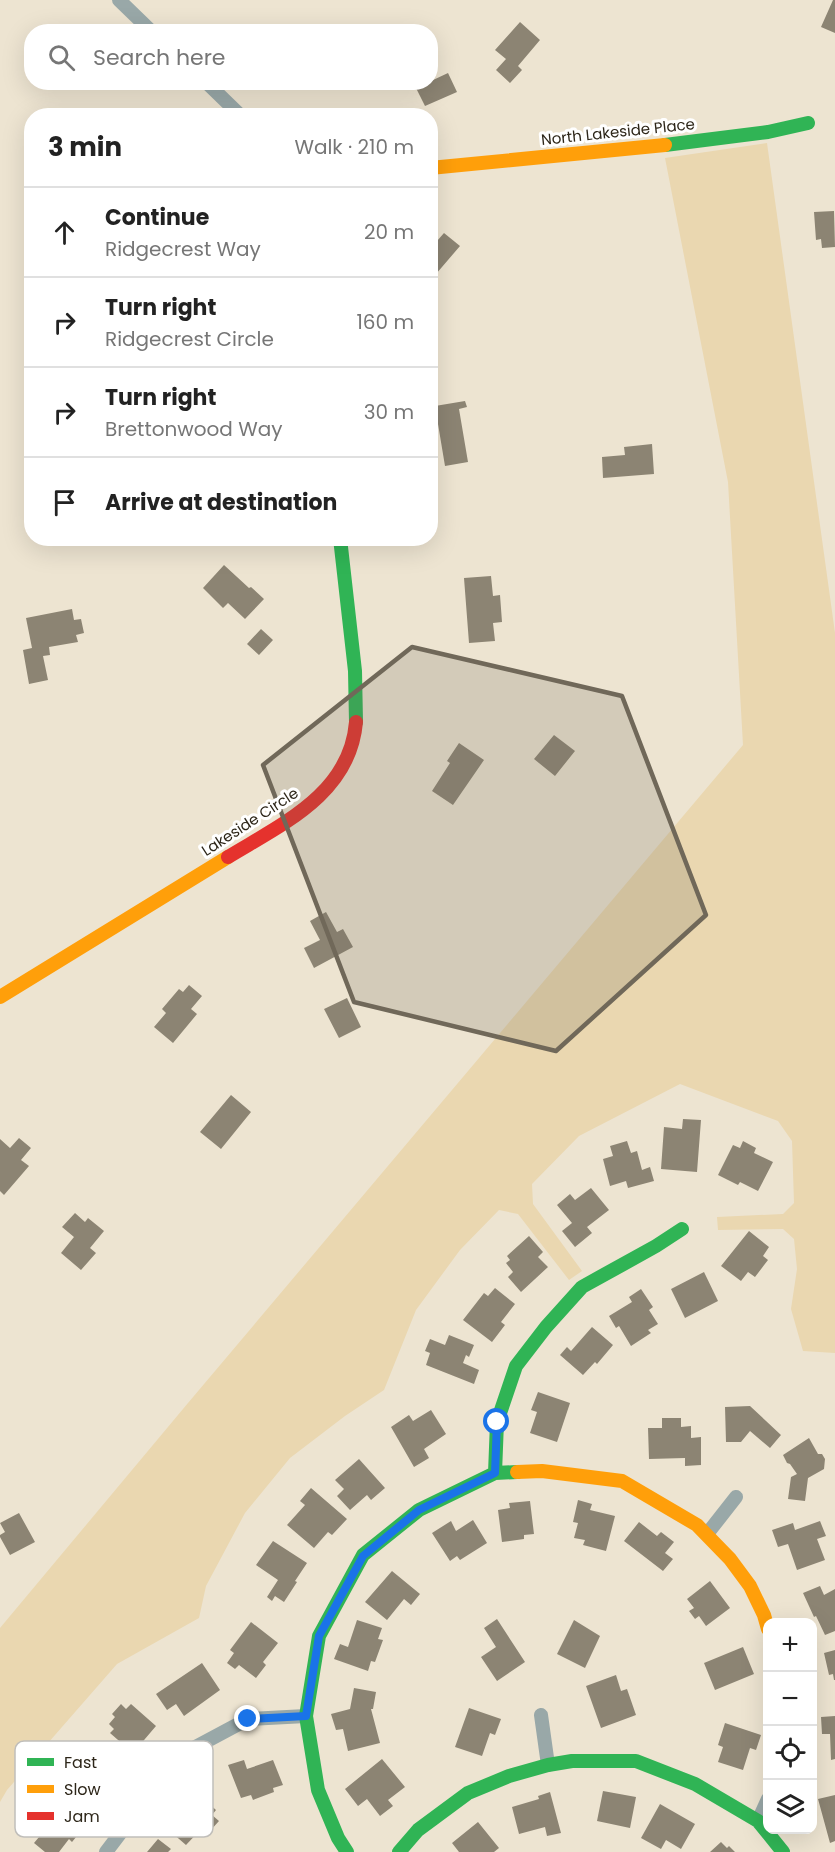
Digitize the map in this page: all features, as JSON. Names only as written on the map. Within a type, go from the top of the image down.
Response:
[{"type":"street","points":[[119,0],[144,24]]},
{"type":"street","points":[[214,90],[233,108]]},
{"type":"street","name":"North Lakeside Place","points":[[438,167],[671,144],[768,132],[808,123]]},
{"type":"street","name":"Lakeside Circle","points":[[0,997],[303,811],[340,773],[354,736],[356,692],[341,546]]},
{"type":"street","points":[[495,1473],[497,1422],[516,1366],[546,1327],[582,1287],[682,1229]]},
{"type":"street","points":[[347,1852],[338,1838],[318,1790],[306,1716],[319,1636],[363,1556],[419,1510],[495,1473],[542,1471],[622,1481],[697,1525],[707,1534],[742,1574],[766,1618]]},
{"type":"street","points":[[707,1534],[736,1497]]},
{"type":"street","points":[[541,1715],[548,1765]]},
{"type":"street","points":[[205,1741],[248,1719],[306,1716]]},
{"type":"street","points":[[399,1852],[418,1830],[468,1793],[509,1776],[572,1761],[636,1761],[695,1784],[758,1821],[783,1852]]},
{"type":"street","points":[[758,1821],[763,1810]]},
{"type":"street","points":[[106,1852],[117,1837]]},
{"type":"highlighted area","points":[[412,647],[622,696],[706,915],[556,1051],[354,1002],[263,765]]},
{"type":"shaded area","points":[[767,143],[835,633],[835,1353],[803,1351],[791,1309],[797,1269],[794,1239],[783,1229],[718,1230],[717,1217],[783,1214],[794,1203],[792,1141],[778,1121],[680,1084],[579,1136],[532,1184],[533,1204],[582,1271],[569,1280],[518,1214],[499,1210],[460,1250],[416,1310],[384,1390],[290,1458],[245,1513],[206,1586],[199,1618],[117,1664],[50,1741],[15,1741],[15,1781],[0,1802],[0,1628],[743,745],[728,482],[665,158]]},
{"type":"building","points":[[835,0],[835,33],[821,27]]},
{"type":"building","points":[[520,22],[540,40],[518,66],[522,70],[510,83],[496,70],[506,59],[495,50]]},
{"type":"building","points":[[448,73],[457,92],[425,106],[417,90],[438,90],[438,78]]},
{"type":"building","points":[[834,211],[835,247],[822,248],[821,239],[816,240],[814,212]]},
{"type":"building","points":[[444,233],[460,246],[438,272],[438,240]]},
{"type":"building","points":[[465,401],[467,407],[459,409],[468,462],[445,466],[438,424],[438,406]]},
{"type":"building","points":[[652,444],[654,474],[603,478],[602,457],[625,455],[624,447]]},
{"type":"building","points":[[224,565],[264,599],[245,619],[228,603],[223,608],[203,588]]},
{"type":"building","points":[[491,576],[493,596],[500,595],[502,622],[493,623],[495,641],[469,643],[464,578]]},
{"type":"building","points":[[72,609],[74,620],[81,619],[84,633],[76,635],[78,642],[49,647],[50,655],[43,656],[48,680],[29,684],[23,650],[32,648],[26,618]]},
{"type":"building","points":[[261,629],[273,640],[259,655],[247,644]]},
{"type":"building","points":[[554,735],[575,751],[555,776],[534,759]]},
{"type":"building","points":[[459,743],[484,760],[453,805],[432,791],[450,763],[447,761]]},
{"type":"building","points":[[326,912],[337,932],[343,929],[353,947],[314,968],[304,948],[320,940],[310,921]]},
{"type":"building","points":[[189,985],[202,996],[191,1009],[197,1014],[173,1043],[154,1027],[166,1013],[162,1009],[179,989],[183,992]]},
{"type":"building","points":[[347,998],[361,1027],[339,1038],[324,1009]]},
{"type":"building","points":[[231,1095],[251,1112],[221,1149],[200,1132]]},
{"type":"building","points":[[683,1119],[701,1120],[697,1172],[661,1169],[664,1127],[682,1129]]},
{"type":"building","points":[[19,1138],[31,1148],[21,1160],[29,1166],[4,1195],[0,1191],[0,1139],[10,1148]]},
{"type":"building","points":[[627,1141],[631,1153],[637,1151],[642,1170],[650,1167],[654,1181],[628,1188],[626,1181],[610,1186],[603,1159],[613,1156],[610,1146]]},
{"type":"building","points":[[743,1141],[756,1148],[754,1153],[773,1162],[758,1191],[740,1182],[738,1185],[718,1175],[733,1145],[740,1148]]},
{"type":"building","points":[[591,1188],[609,1210],[587,1227],[592,1233],[575,1247],[562,1231],[572,1223],[557,1205],[570,1194],[575,1200]]},
{"type":"building","points":[[75,1213],[85,1222],[88,1218],[104,1231],[90,1248],[96,1253],[81,1270],[61,1253],[74,1237],[62,1227]]},
{"type":"building","points":[[749,1231],[769,1247],[763,1256],[768,1260],[755,1277],[748,1272],[741,1281],[721,1266]]},
{"type":"building","points":[[529,1236],[543,1252],[538,1257],[548,1267],[521,1292],[508,1277],[513,1272],[506,1263],[510,1260],[507,1256]]},
{"type":"building","points":[[704,1272],[718,1301],[685,1318],[671,1289]]},
{"type":"building","points":[[495,1288],[515,1304],[501,1322],[505,1325],[492,1342],[463,1320],[484,1293],[488,1296]]},
{"type":"building","points":[[641,1289],[653,1307],[649,1310],[658,1324],[648,1330],[651,1333],[631,1346],[619,1326],[616,1328],[609,1316],[632,1302],[629,1297]]},
{"type":"building","points":[[592,1327],[613,1345],[597,1364],[595,1362],[583,1375],[560,1355],[567,1347],[571,1351]]},
{"type":"building","points":[[449,1335],[474,1345],[469,1357],[466,1355],[463,1363],[479,1370],[474,1384],[426,1365],[430,1353],[425,1351],[430,1339],[445,1345]]},
{"type":"building","points":[[538,1392],[570,1403],[557,1442],[530,1433],[537,1412],[531,1410]]},
{"type":"building","points":[[750,1406],[781,1435],[770,1448],[750,1431],[741,1442],[726,1442],[725,1407]]},
{"type":"building","points":[[431,1410],[446,1434],[424,1449],[429,1458],[414,1467],[391,1427],[409,1415],[413,1421]]},
{"type":"building","points":[[662,1418],[681,1418],[681,1427],[691,1426],[691,1438],[701,1437],[701,1465],[685,1466],[685,1458],[649,1459],[648,1428],[662,1428]]},
{"type":"building","points":[[809,1438],[818,1454],[822,1454],[825,1459],[824,1469],[808,1478],[805,1501],[788,1499],[791,1477],[797,1474],[783,1455]]},
{"type":"building","points":[[359,1459],[385,1488],[371,1500],[367,1495],[350,1510],[337,1496],[344,1489],[335,1480]]},
{"type":"building","points":[[311,1488],[347,1519],[332,1535],[328,1532],[314,1548],[287,1525],[305,1505],[300,1501]]},
{"type":"building","points":[[578,1500],[592,1504],[590,1510],[615,1516],[606,1551],[583,1545],[585,1540],[574,1538],[578,1523],[573,1522]]},
{"type":"building","points":[[530,1501],[534,1534],[524,1535],[524,1539],[502,1542],[498,1510],[510,1508],[509,1503]]},
{"type":"building","points":[[19,1513],[35,1542],[10,1555],[0,1537],[5,1532],[0,1523]]},
{"type":"building","points":[[473,1520],[487,1543],[460,1560],[457,1556],[450,1561],[432,1533],[451,1521],[456,1531]]},
{"type":"building","points":[[820,1521],[826,1536],[817,1539],[825,1560],[797,1570],[788,1544],[778,1547],[772,1530],[793,1523],[795,1530]]},
{"type":"building","points":[[639,1522],[657,1536],[661,1532],[674,1542],[665,1553],[673,1559],[663,1571],[624,1541]]},
{"type":"building","points":[[273,1541],[307,1563],[284,1602],[275,1596],[272,1601],[267,1597],[278,1580],[256,1565]]},
{"type":"building","points":[[392,1571],[420,1594],[411,1605],[404,1599],[387,1620],[365,1602]]},
{"type":"building","points":[[710,1581],[730,1608],[706,1626],[699,1616],[695,1619],[689,1611],[694,1608],[687,1599]]},
{"type":"building","points":[[820,1586],[824,1595],[835,1589],[835,1631],[825,1635],[803,1593]]},
{"type":"building","points":[[497,1619],[525,1662],[497,1681],[481,1657],[496,1647],[484,1628]]},
{"type":"building","points":[[357,1620],[382,1628],[378,1639],[383,1640],[375,1662],[371,1661],[368,1671],[334,1659],[340,1644],[348,1647]]},
{"type":"building","points":[[574,1620],[600,1636],[585,1668],[557,1654]]},
{"type":"building","points":[[251,1622],[278,1643],[263,1662],[266,1665],[256,1678],[239,1665],[235,1669],[227,1663],[234,1653],[230,1650]]},
{"type":"building","points":[[743,1647],[754,1674],[715,1690],[704,1663]]},
{"type":"building","points":[[835,1650],[834,1680],[833,1674],[829,1675],[824,1653]]},
{"type":"building","points":[[202,1663],[220,1690],[184,1716],[176,1704],[167,1710],[156,1694]]},
{"type":"building","points":[[616,1675],[621,1691],[627,1689],[636,1715],[601,1728],[586,1686]]},
{"type":"building","points":[[354,1688],[376,1692],[373,1709],[371,1709],[380,1743],[348,1751],[343,1729],[336,1730],[331,1714],[350,1709]]},
{"type":"building","points":[[121,1704],[126,1709],[131,1704],[156,1726],[143,1741],[119,1741],[110,1733],[114,1729],[109,1724],[115,1717],[112,1714]]},
{"type":"building","points":[[469,1708],[501,1719],[495,1735],[490,1733],[482,1756],[455,1747]]},
{"type":"building","points":[[835,1716],[835,1759],[831,1760],[830,1734],[822,1734],[821,1717]]},
{"type":"building","points":[[725,1723],[761,1735],[756,1750],[750,1748],[743,1770],[718,1762],[723,1747],[718,1745]]},
{"type":"building","points":[[382,1759],[405,1787],[388,1800],[393,1806],[380,1816],[367,1799],[358,1806],[345,1789]]},
{"type":"building","points":[[244,1760],[247,1769],[273,1760],[283,1785],[273,1788],[274,1792],[253,1800],[251,1795],[241,1798],[228,1765]]},
{"type":"building","points":[[603,1791],[636,1797],[630,1828],[597,1821]]},
{"type":"building","points":[[550,1792],[561,1833],[547,1836],[545,1827],[519,1834],[512,1807],[539,1799],[538,1796]]},
{"type":"building","points":[[835,1795],[835,1841],[830,1843],[818,1799]]},
{"type":"building","points":[[660,1804],[695,1824],[681,1849],[666,1840],[661,1849],[641,1838]]},
{"type":"building","points":[[213,1816],[219,1821],[213,1828]]},
{"type":"building","points":[[478,1822],[499,1848],[494,1852],[459,1852],[452,1843]]},
{"type":"building","points":[[39,1837],[76,1837],[72,1842],[69,1839],[59,1852],[45,1852],[34,1843]]},
{"type":"building","points":[[177,1837],[194,1837],[186,1845]]},
{"type":"building","points":[[158,1839],[171,1849],[168,1852],[147,1852]]},
{"type":"building","points":[[721,1842],[727,1848],[729,1846],[735,1852],[710,1852]]},
{"type":"traffic: fast","points":[[665,145],[768,132],[808,123]]},
{"type":"traffic: fast","points":[[341,546],[355,671],[356,722]]},
{"type":"traffic: fast","points":[[495,1473],[497,1422],[516,1366],[546,1327],[582,1287],[682,1229]]},
{"type":"traffic: fast","points":[[347,1852],[338,1838],[318,1790],[306,1716],[319,1636],[363,1555],[419,1510],[495,1473],[517,1472]]},
{"type":"traffic: fast","points":[[399,1852],[418,1830],[468,1793],[509,1776],[572,1761],[636,1761],[695,1784],[758,1821],[783,1852]]},
{"type":"traffic: slow","points":[[438,167],[665,145]]},
{"type":"traffic: slow","points":[[0,997],[228,857]]},
{"type":"traffic: slow","points":[[517,1472],[542,1471],[622,1481],[697,1525],[730,1559],[750,1586],[765,1618]]},
{"type":"traffic: jam","points":[[228,857],[291,819],[327,788],[341,769],[351,747],[356,722]]},
{"type":"route","points":[[248,1719],[306,1716],[319,1636],[363,1556],[419,1510],[495,1473],[497,1422]]}]
